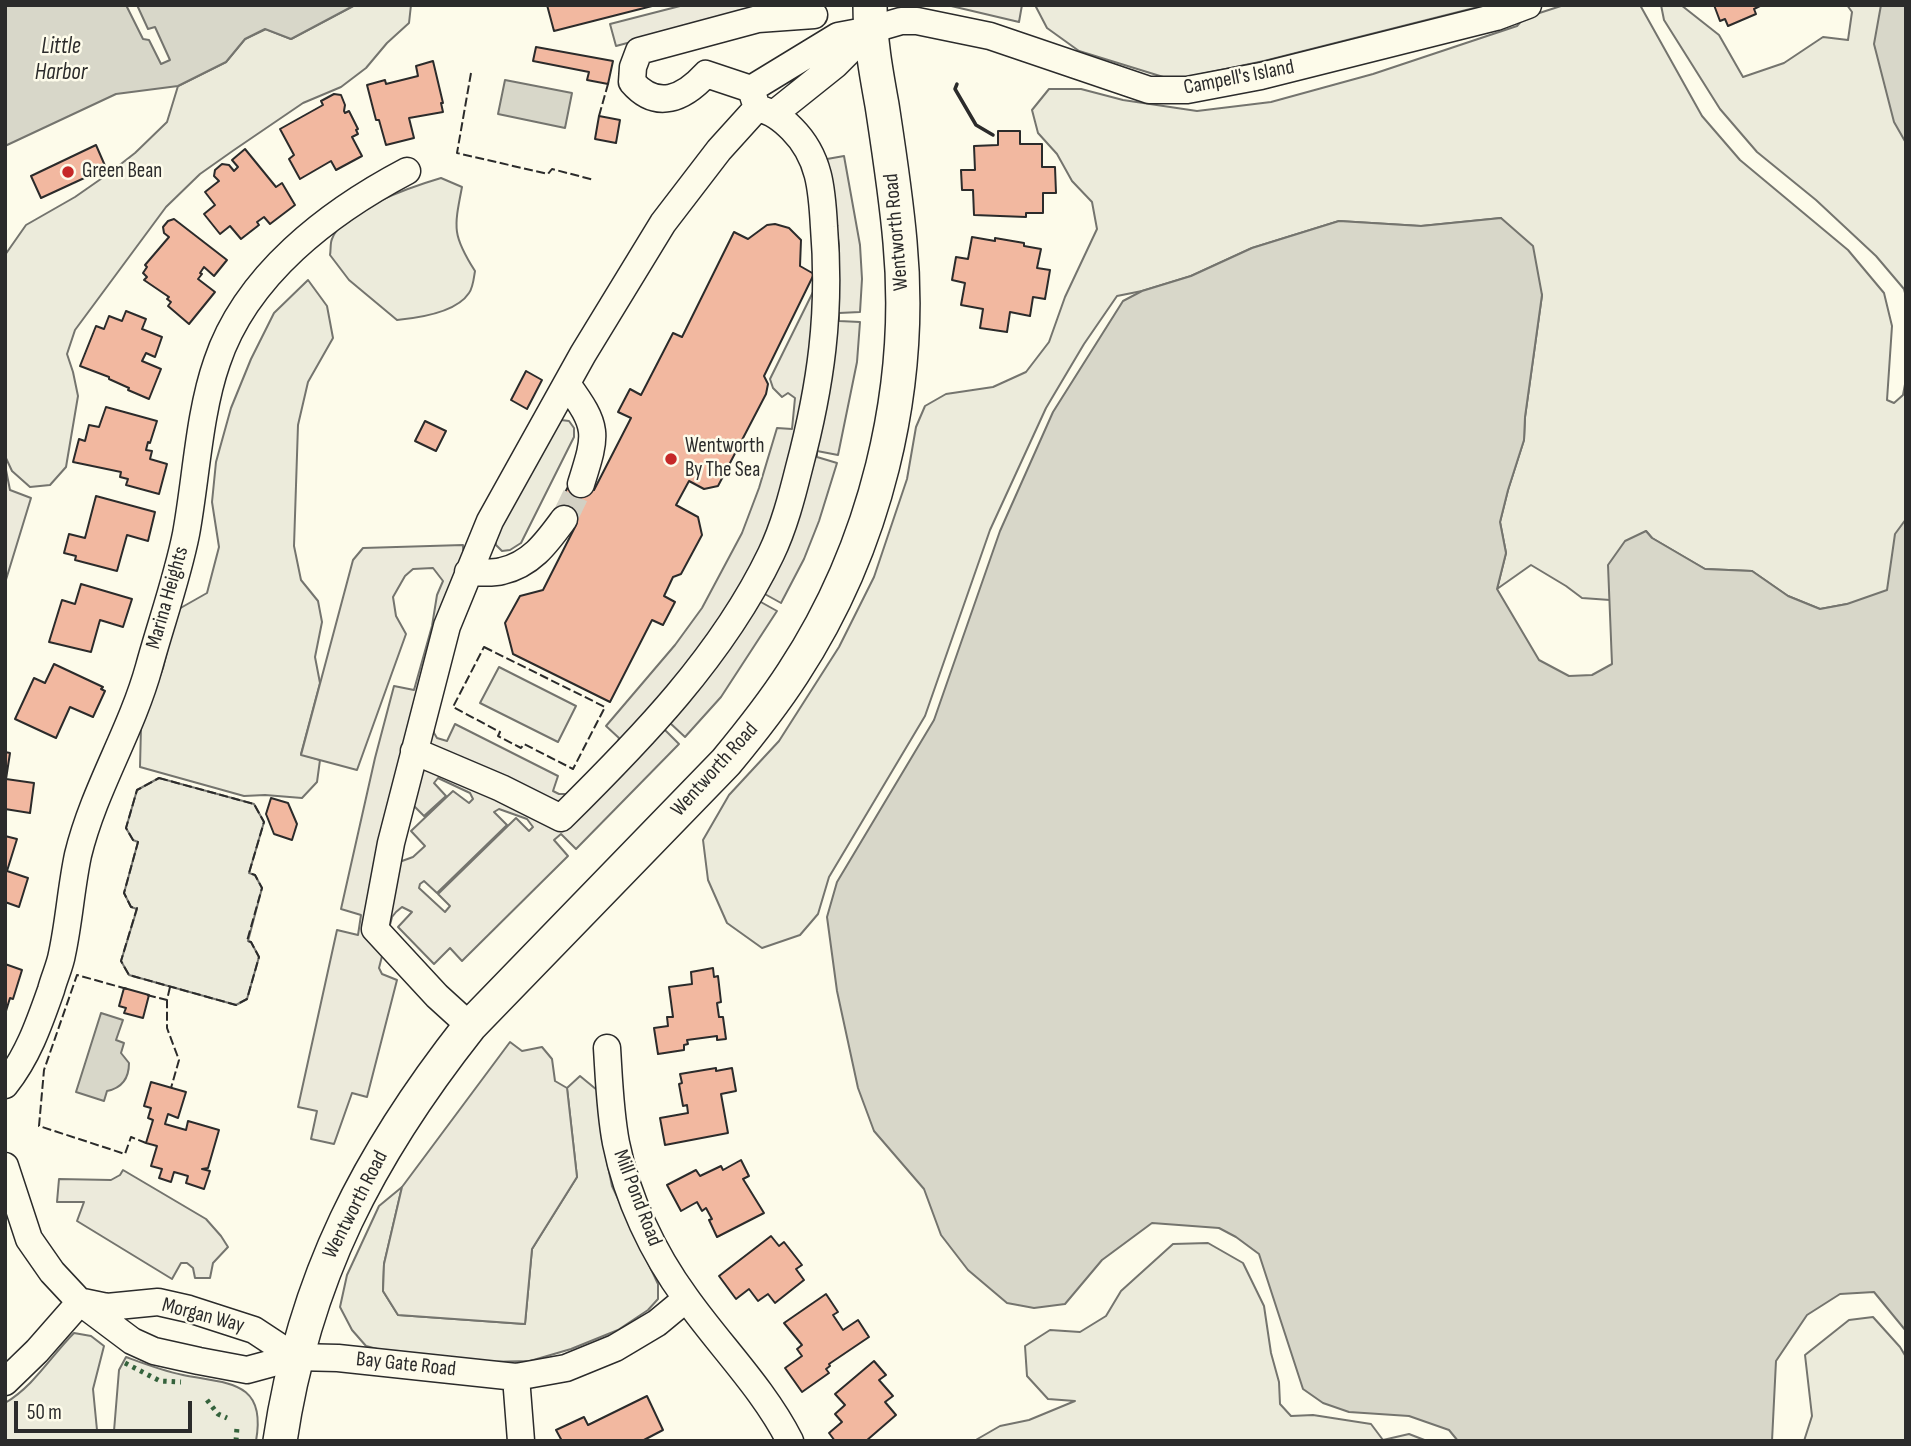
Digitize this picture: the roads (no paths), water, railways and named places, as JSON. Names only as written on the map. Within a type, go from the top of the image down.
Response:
[{"type":"main road","name":"Wentworth Road","points":[[280,1441],[295,1357],[324,1269],[372,1167],[436,1069],[470,1026],[726,762],[762,717],[794,671],[847,572],[867,520],[882,465],[894,410],[901,355],[903,300],[900,244],[870,18]]},
{"type":"street","name":"Campell's Island","points":[[870,18],[917,21],[973,31],[1149,90],[1187,90],[1300,66],[1496,17],[1528,5]]},
{"type":"street","points":[[706,74],[684,94],[671,98],[642,93],[632,82],[633,67],[639,51],[758,19],[814,15]]},
{"type":"street","points":[[470,1026],[437,996],[375,929],[391,843],[414,751],[447,626],[468,572],[490,521],[567,384],[663,223],[719,150],[761,103],[835,65],[870,18]]},
{"type":"street","points":[[414,751],[501,788],[561,818],[629,751],[710,655],[772,552],[790,503],[821,371],[828,304],[821,185],[817,167],[801,138],[761,103],[706,74],[684,51],[682,39]]},
{"type":"street","name":"Marina Heights","points":[[5,1085],[20,1066],[47,1001],[62,956],[79,854],[91,808],[148,671],[185,536],[206,406],[216,363],[230,330],[252,295],[304,241],[363,196],[407,172]]},
{"type":"street","points":[[567,384],[588,414],[592,428],[593,447],[581,484]]},
{"type":"street","points":[[468,572],[501,571],[529,560],[564,519]]},
{"type":"street","name":"Mill Pond Road","points":[[607,1048],[609,1093],[616,1143],[639,1216],[661,1260],[686,1298],[740,1366],[790,1441]]},
{"type":"street","name":"Morgan Way","points":[[5,1166],[29,1239],[52,1272],[80,1302],[132,1341],[154,1351],[247,1370],[295,1357]]},
{"type":"street","points":[[521,1441],[516,1377],[566,1368],[615,1348],[657,1323],[686,1298]]},
{"type":"street","points":[[5,1382],[37,1351],[80,1302]]},
{"type":"street","name":"Morgan Way","points":[[80,1302],[107,1307],[158,1302],[189,1309],[254,1330],[295,1357]]},
{"type":"street","name":"Bay Gate Road","points":[[295,1357],[338,1358],[516,1377]]},
{"type":"water","name":"Little Harbor","points":[[5,5],[355,5],[291,39],[265,29],[245,39],[226,62],[178,86],[116,94],[5,146]]},
{"type":"water","points":[[1881,5],[1906,5],[1906,143],[1894,122],[1874,44]]},
{"type":"water","points":[[505,80],[572,93],[565,128],[498,114]]},
{"type":"water","points":[[1501,218],[1533,246],[1542,295],[1524,440],[1500,522],[1506,553],[1497,589],[1539,660],[1569,676],[1592,675],[1612,664],[1608,565],[1625,541],[1646,531],[1652,538],[1705,569],[1752,571],[1788,596],[1820,609],[1847,604],[1887,590],[1895,534],[1906,519],[1906,1331],[1874,1292],[1840,1294],[1807,1315],[1776,1361],[1772,1441],[1458,1441],[1449,1430],[1409,1416],[1349,1412],[1323,1403],[1303,1389],[1259,1254],[1219,1228],[1152,1223],[1102,1260],[1065,1304],[1034,1308],[1007,1303],[968,1270],[941,1235],[924,1189],[874,1131],[858,1088],[837,991],[827,917],[837,882],[934,720],[1000,531],[1053,412],[1123,301],[1142,291],[1191,276],[1252,248],[1339,221],[1421,226]]},
{"type":"water","points":[[101,1013],[123,1020],[116,1040],[124,1043],[121,1053],[129,1063],[124,1082],[107,1091],[104,1101],[76,1092]]},
{"type":"tunnel","points":[[564,519],[581,484]]},
{"type":"place","name":"Green Bean","points":[[68,172]]},
{"type":"place","name":"Wentworth By The Sea","points":[[671,459]]}]
